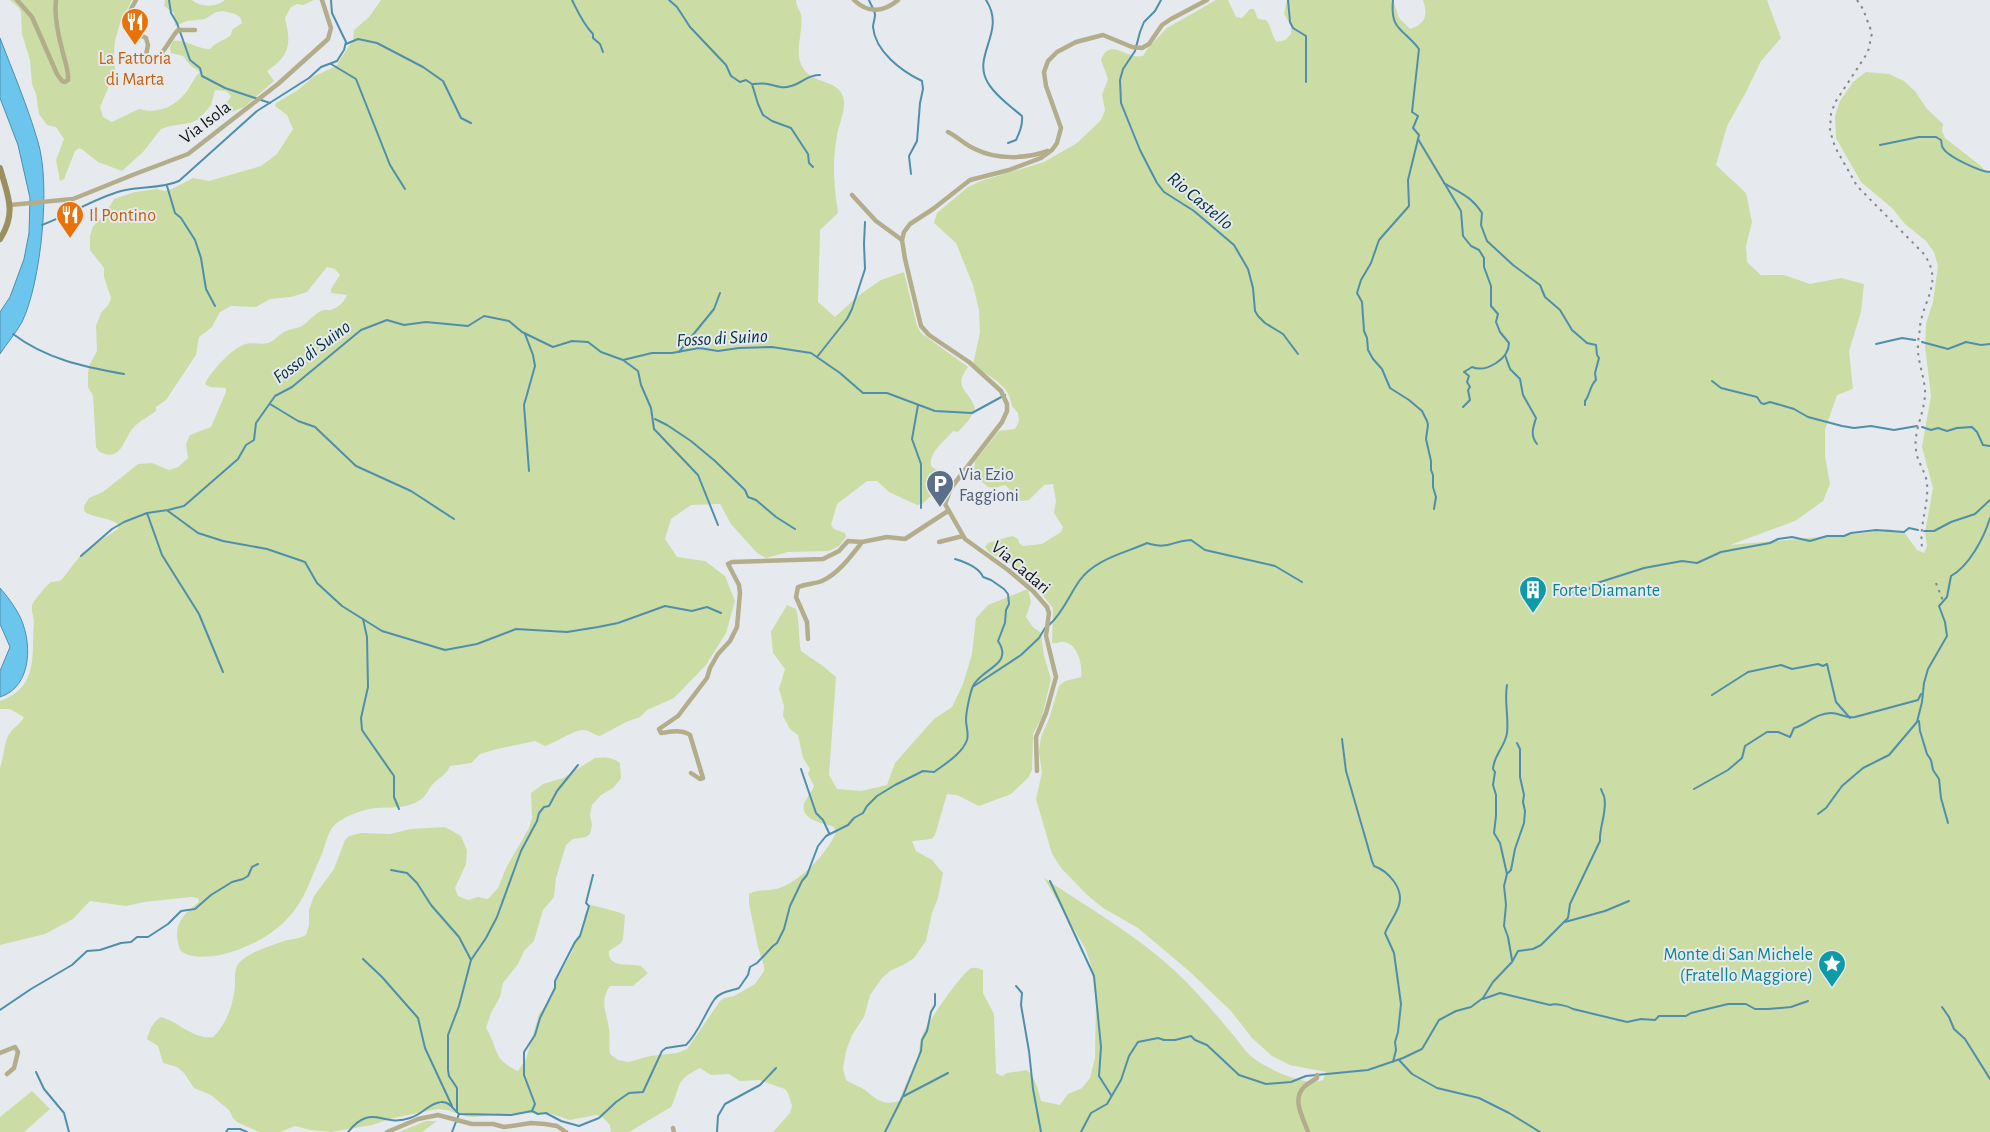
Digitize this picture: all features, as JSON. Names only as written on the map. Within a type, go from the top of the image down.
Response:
[{"type":"main road","points":[[0,168],[3,190],[10,205],[8,225],[0,239]]},
{"type":"street","points":[[17,0],[32,17],[57,74],[65,82],[68,80],[68,75],[61,46],[55,7],[56,0]]},
{"type":"street","points":[[136,0],[124,22],[124,27],[146,38],[148,41],[144,60],[146,62],[161,55],[178,30],[195,30]]},
{"type":"street","name":"Via Isola","points":[[10,205],[73,199],[188,154],[278,84],[328,39],[331,28],[322,0]]},
{"type":"street","points":[[854,0],[860,6],[874,11],[890,7],[898,0]]},
{"type":"street","points":[[691,774],[700,779],[702,778],[690,735],[682,732],[661,733],[659,729],[678,716],[707,678],[718,654],[730,641],[737,627],[739,585],[729,568],[729,563],[768,562],[801,558],[823,559],[839,551],[848,541],[862,542],[887,537],[905,539],[948,511],[945,504],[948,494],[1002,422],[1007,411],[1005,396],[991,380],[969,362],[929,335],[921,326],[905,260],[902,240],[904,232],[910,224],[933,209],[970,180],[1009,170],[1041,158],[1052,150],[1057,142],[1061,128],[1044,77],[1048,62],[1063,48],[1076,42],[1103,35],[1136,47],[1149,44],[1162,25],[1207,0]]},
{"type":"street","points":[[948,132],[973,149],[987,154],[1010,158],[1052,150]]},
{"type":"street","points":[[852,195],[876,221],[902,240]]},
{"type":"street","name":"Via Cadari","points":[[948,511],[962,536],[1033,591],[1049,612],[1046,636],[1056,677],[1046,713],[1036,736],[1037,771]]},
{"type":"street","points":[[939,542],[962,536]]},
{"type":"street","points":[[808,639],[807,622],[796,597],[797,589],[800,586],[814,584],[831,576],[850,558],[862,542]]},
{"type":"street","points":[[0,1053],[11,1047],[15,1047],[18,1052],[14,1068],[7,1074]]},
{"type":"street","points":[[1308,1132],[1299,1110],[1298,1100],[1302,1090],[1317,1075]]},
{"type":"street","points":[[387,1132],[418,1119],[438,1115],[472,1124],[493,1124],[504,1127],[531,1123],[545,1124],[557,1126],[566,1132]]},
{"type":"green space","points":[[10,0],[132,0],[120,23],[115,41],[115,72],[100,107],[103,117],[112,122],[139,109],[154,111],[168,107],[185,94],[200,72],[191,66],[183,56],[171,53],[170,47],[173,41],[182,41],[210,49],[231,35],[232,30],[242,23],[240,17],[223,11],[216,12],[205,19],[187,21],[175,26],[174,13],[164,6],[165,0],[192,0],[208,6],[225,0],[314,0],[303,5],[297,4],[291,7],[285,18],[288,42],[285,54],[267,71],[274,81],[244,107],[227,114],[212,125],[206,124],[231,96],[226,91],[215,90],[211,105],[199,119],[190,123],[161,129],[143,152],[122,171],[98,162],[79,148],[75,151],[64,179],[60,181],[56,160],[64,139],[56,127],[47,125],[39,114],[36,94],[32,84],[30,60],[22,34],[21,12]]},
{"type":"green space","points":[[381,0],[796,0],[802,21],[799,49],[800,62],[803,68],[813,77],[839,89],[844,102],[834,156],[838,213],[820,230],[818,302],[835,317],[858,296],[881,280],[904,272],[917,326],[921,333],[968,367],[961,380],[964,390],[975,409],[969,420],[958,432],[953,431],[938,447],[931,461],[931,466],[946,477],[947,482],[922,504],[917,505],[889,492],[877,481],[867,481],[837,504],[831,525],[834,529],[845,533],[846,537],[839,546],[829,551],[788,552],[766,558],[757,553],[731,524],[720,504],[691,505],[671,519],[665,539],[677,557],[705,561],[725,576],[735,601],[726,633],[706,665],[674,698],[647,710],[640,717],[600,736],[586,730],[580,730],[545,746],[535,741],[480,754],[471,763],[450,766],[424,796],[415,803],[358,812],[335,824],[327,838],[310,883],[296,908],[281,925],[252,944],[220,955],[199,957],[188,955],[180,950],[177,934],[180,922],[187,912],[199,902],[198,898],[191,897],[126,906],[90,901],[73,919],[45,934],[0,945],[0,768],[8,736],[24,717],[10,709],[0,709],[0,701],[13,695],[28,678],[32,657],[34,622],[32,608],[34,601],[51,582],[60,581],[63,578],[83,552],[118,529],[118,524],[113,521],[84,511],[84,506],[89,498],[103,492],[138,464],[152,463],[169,470],[178,467],[188,458],[186,444],[190,435],[211,427],[226,392],[226,388],[210,387],[205,384],[211,373],[222,361],[245,344],[268,343],[283,332],[302,326],[318,312],[331,310],[339,306],[347,295],[331,293],[331,289],[340,275],[335,269],[327,267],[307,292],[291,297],[270,299],[256,307],[231,306],[220,312],[212,327],[199,337],[196,355],[166,400],[156,407],[156,411],[134,427],[120,450],[111,455],[103,454],[96,447],[93,396],[88,387],[88,373],[89,366],[97,351],[96,326],[101,313],[109,304],[111,298],[104,277],[104,268],[90,250],[90,236],[93,226],[104,216],[114,199],[135,192],[172,189],[193,178],[209,181],[261,166],[277,154],[293,129],[287,115],[275,106],[276,103],[298,90],[313,77],[336,66],[353,40],[354,30],[369,17]]},
{"type":"green space","points":[[1216,0],[1228,0],[1236,17],[1242,18],[1250,9],[1254,9],[1258,19],[1266,20],[1277,42],[1285,40],[1291,34],[1291,26],[1284,14],[1287,0],[1393,0],[1399,18],[1410,29],[1422,22],[1424,18],[1423,0],[1767,0],[1781,38],[1761,61],[1727,126],[1716,165],[1746,193],[1752,222],[1746,246],[1747,262],[1761,275],[1784,275],[1810,284],[1841,278],[1864,284],[1861,312],[1849,351],[1853,389],[1837,395],[1825,430],[1825,456],[1830,484],[1823,501],[1795,521],[1730,545],[1864,533],[1888,529],[1904,532],[1917,550],[1924,553],[1927,546],[1925,532],[1933,488],[1922,447],[1931,396],[1925,346],[1926,324],[1933,302],[1938,266],[1934,252],[1926,241],[1905,224],[1892,208],[1861,182],[1836,138],[1835,116],[1840,101],[1853,82],[1866,72],[1889,74],[1904,81],[1915,91],[1927,109],[1943,124],[1942,131],[1945,138],[1985,171],[1990,171],[1990,1132],[773,1132],[790,1113],[792,1106],[785,1089],[759,1080],[740,1081],[729,1074],[711,1075],[700,1068],[682,1080],[671,1107],[629,1132],[611,1132],[610,1125],[601,1116],[596,1115],[570,1120],[549,1113],[518,1113],[473,1117],[438,1109],[393,1118],[372,1125],[331,1132],[295,1126],[280,1132],[259,1132],[237,1122],[229,1110],[211,1095],[194,1088],[184,1073],[177,1067],[163,1063],[158,1046],[147,1039],[153,1024],[161,1017],[199,1036],[213,1037],[221,1028],[230,1011],[235,989],[235,971],[242,960],[262,949],[306,935],[309,925],[309,910],[314,896],[334,869],[345,840],[349,836],[361,833],[390,834],[411,829],[445,827],[461,836],[467,850],[466,864],[455,888],[458,896],[468,900],[478,897],[488,899],[498,888],[506,868],[529,828],[532,818],[531,793],[543,784],[563,778],[595,758],[611,759],[620,763],[621,778],[613,788],[601,795],[592,805],[590,834],[586,837],[573,839],[566,845],[556,878],[554,897],[543,910],[534,941],[524,951],[518,964],[503,983],[500,997],[491,1013],[486,1028],[500,1058],[518,1071],[526,1059],[539,1014],[552,997],[555,983],[572,952],[574,942],[583,929],[585,914],[590,905],[625,915],[623,939],[621,943],[609,951],[609,957],[615,963],[641,966],[648,973],[633,986],[610,986],[607,992],[604,1002],[609,1029],[610,1054],[618,1060],[629,1062],[650,1056],[677,1053],[687,1049],[720,1001],[734,996],[755,984],[764,971],[749,904],[749,894],[776,889],[794,881],[819,858],[836,832],[834,827],[809,818],[804,810],[804,804],[814,786],[808,774],[810,769],[803,758],[798,735],[790,729],[783,716],[784,706],[779,689],[785,669],[773,653],[771,632],[787,605],[796,609],[801,651],[836,677],[829,775],[837,789],[861,791],[887,785],[895,763],[934,719],[952,707],[963,684],[972,654],[976,618],[988,605],[1028,589],[1031,602],[1026,617],[1033,627],[1041,633],[1044,656],[1051,679],[1042,717],[1033,734],[1032,770],[1028,778],[1011,794],[979,806],[957,795],[947,794],[935,835],[932,839],[912,841],[916,851],[932,860],[943,873],[938,898],[932,913],[926,941],[914,958],[890,971],[882,978],[870,995],[864,1017],[852,1035],[846,1051],[843,1069],[846,1080],[880,1101],[888,1103],[899,1101],[917,1059],[925,1030],[937,1010],[961,978],[967,971],[975,968],[983,970],[983,993],[994,1014],[996,1073],[1002,1076],[1007,1073],[1027,1070],[1035,1080],[1041,1101],[1060,1105],[1068,1094],[1082,1088],[1090,1078],[1095,1058],[1096,1000],[1091,965],[1085,948],[1044,878],[1127,933],[1159,957],[1195,991],[1256,1060],[1279,1073],[1298,1079],[1316,1082],[1323,1080],[1326,1072],[1290,1065],[1272,1056],[1252,1038],[1231,1011],[1189,971],[1138,928],[1103,908],[1086,894],[1061,868],[1052,854],[1036,799],[1042,773],[1039,752],[1041,737],[1049,719],[1059,686],[1065,681],[1081,677],[1080,662],[1076,651],[1069,644],[1063,642],[1052,643],[1053,608],[1020,571],[992,554],[985,547],[988,543],[1013,536],[1023,546],[1042,544],[1061,532],[1063,527],[1054,513],[1056,501],[1053,484],[1044,485],[1029,500],[1024,501],[1017,499],[1005,485],[995,488],[988,487],[974,471],[975,461],[999,431],[1015,429],[1019,421],[1018,413],[1012,406],[1006,390],[997,381],[973,365],[980,332],[979,310],[973,285],[956,243],[934,223],[937,213],[968,187],[981,181],[1044,162],[1077,143],[1101,120],[1105,110],[1102,95],[1108,79],[1101,60],[1105,53],[1114,49],[1131,55],[1143,56],[1167,28]]},
{"type":"green space","points":[[32,1091],[50,1109],[24,1132],[0,1132],[0,1117]]},
{"type":"green space","points":[[426,1121],[437,1121],[422,1132],[399,1132]]},
{"type":"water","points":[[0,38],[38,142],[42,160],[44,207],[39,259],[29,305],[22,322],[0,354],[0,312],[10,297],[24,259],[29,233],[30,198],[18,145],[0,98]]},
{"type":"water","points":[[0,588],[18,613],[23,624],[28,648],[24,673],[19,683],[11,692],[0,697],[0,671],[10,647],[0,624]]},
{"type":"waterway","points":[[169,0],[171,13],[177,23],[190,60],[200,68],[202,76],[225,88],[270,103]]},
{"type":"waterway","points":[[42,225],[121,191],[172,184],[179,181],[257,111],[309,78],[321,67],[337,61],[344,50],[346,42],[332,13],[331,0]]},
{"type":"waterway","points":[[572,0],[593,34],[593,38],[600,44],[603,52]]},
{"type":"waterway","points":[[669,0],[677,7],[690,27],[726,65],[731,76],[740,82],[746,80],[752,84],[763,115],[772,121],[791,128],[808,154],[809,163],[813,167]]},
{"type":"waterway","points":[[869,0],[875,13],[873,27],[875,36],[884,52],[898,66],[922,81],[923,89],[917,141],[909,156],[911,174]]},
{"type":"waterway","points":[[986,0],[993,23],[983,63],[984,73],[988,83],[995,92],[1022,116],[1021,128],[1016,140],[1008,143]]},
{"type":"waterway","name":"Rio Castello","points":[[1161,0],[1155,11],[1144,22],[1135,51],[1123,69],[1120,80],[1121,103],[1140,150],[1157,183],[1164,192],[1194,211],[1234,245],[1248,269],[1253,288],[1255,311],[1265,323],[1283,334],[1298,354]]},
{"type":"waterway","points":[[1288,0],[1290,22],[1293,28],[1306,36],[1306,82]]},
{"type":"waterway","points":[[1393,0],[1396,24],[1419,49],[1412,112],[1418,116],[1413,128],[1419,135],[1408,180],[1409,206],[1379,240],[1357,293],[1362,302],[1364,331],[1368,350],[1382,369],[1390,388],[1422,411],[1427,421],[1426,439],[1436,497],[1434,509]]},
{"type":"waterway","points":[[346,44],[358,39],[377,43],[423,67],[443,81],[461,118],[471,123]]},
{"type":"waterway","points":[[331,64],[356,79],[390,165],[405,189]]},
{"type":"waterway","points":[[752,84],[788,87],[811,76],[820,75]]},
{"type":"waterway","points":[[1880,145],[1919,137],[1936,137],[1941,140],[1942,147],[1951,156],[1972,167],[1990,172]]},
{"type":"waterway","points":[[1418,139],[1461,211],[1463,236],[1471,246],[1479,250],[1484,258],[1484,267],[1491,286],[1491,306],[1498,314],[1496,322],[1500,332],[1509,343],[1505,354],[1496,363],[1484,368],[1472,367],[1464,372],[1469,376],[1467,382],[1470,387],[1468,390],[1470,400],[1463,407]]},
{"type":"waterway","points":[[1444,183],[1465,195],[1478,207],[1482,213],[1481,225],[1487,241],[1513,265],[1540,285],[1545,297],[1560,310],[1572,330],[1587,343],[1596,345],[1599,358],[1595,373],[1596,380],[1592,385],[1585,405]]},
{"type":"waterway","points":[[167,186],[175,213],[181,218],[195,240],[201,258],[206,289],[215,306]]},
{"type":"waterway","points":[[817,357],[847,319],[852,309],[865,269],[865,222]]},
{"type":"waterway","points":[[679,352],[714,309],[720,293]]},
{"type":"waterway","name":"Fosso di Suino","points":[[81,556],[112,529],[124,522],[147,513],[184,506],[238,459],[246,445],[254,440],[256,423],[275,396],[292,387],[361,330],[387,320],[404,325],[426,322],[468,326],[484,316],[509,321],[522,332],[553,347],[572,341],[588,342],[601,352],[623,360],[652,353],[672,353],[699,348],[718,351],[772,347],[811,353],[840,373],[863,393],[887,393],[935,411],[972,413],[1005,395]]},
{"type":"waterway","points":[[13,334],[52,356],[80,365],[124,374]]},
{"type":"waterway","points":[[525,334],[535,366],[524,405],[529,471]]},
{"type":"waterway","points":[[1876,344],[1902,338],[1915,340]]},
{"type":"waterway","points":[[1922,342],[1948,349],[1966,342],[1981,345],[1990,344]]},
{"type":"waterway","points":[[1505,355],[1510,369],[1520,379],[1523,395],[1536,418],[1533,434],[1537,444]]},
{"type":"waterway","points":[[623,360],[638,371],[641,385],[651,408],[654,429],[698,475],[718,525]]},
{"type":"waterway","points":[[1712,381],[1721,388],[1757,397],[1761,403],[1770,402],[1794,409],[1808,417],[1842,426],[1854,428],[1871,426],[1894,430],[1917,426]]},
{"type":"waterway","points":[[270,404],[298,421],[315,427],[356,466],[411,491],[454,519]]},
{"type":"waterway","points":[[918,405],[912,439],[921,464],[921,508]]},
{"type":"waterway","points":[[655,419],[691,441],[745,490],[748,497],[756,500],[776,517],[795,529]]},
{"type":"waterway","points":[[1922,427],[1931,430],[1938,428],[1947,431],[1972,427],[1977,432],[1983,445],[1990,446]]},
{"type":"waterway","points":[[1924,531],[1934,531],[1951,522],[1975,514],[1990,500]]},
{"type":"waterway","points":[[168,511],[198,533],[223,541],[267,549],[305,562],[317,583],[342,606],[382,631],[445,650],[477,644],[516,629],[567,632],[598,627],[618,623],[665,606],[692,611],[707,607],[721,613]]},
{"type":"waterway","points":[[147,513],[162,555],[199,614],[223,672]]},
{"type":"waterway","points":[[1818,814],[1826,808],[1842,786],[1863,768],[1889,755],[1917,722],[1928,669],[1947,636],[1945,622],[1939,606],[1947,597],[1951,576],[1970,559],[1984,534],[1990,518]]},
{"type":"waterway","points":[[1568,594],[1578,590],[1589,589],[1594,584],[1644,568],[1682,561],[1697,563],[1721,552],[1770,543],[1778,539],[1792,537],[1810,541],[1827,536],[1844,536],[1851,533],[1876,530],[1904,532],[1909,528],[1918,530]]},
{"type":"waterway","points":[[1049,625],[1066,604],[1086,573],[1111,557],[1147,543],[1161,546],[1191,540],[1205,550],[1275,566],[1302,582]]},
{"type":"waterway","points":[[348,1132],[356,1123],[364,1119],[371,1117],[400,1120],[414,1116],[433,1104],[441,1102],[449,1104],[459,1114],[511,1115],[532,1111],[538,1114],[546,1113],[561,1121],[579,1126],[599,1118],[629,1093],[643,1092],[662,1051],[666,1048],[686,1045],[716,997],[722,993],[739,988],[748,975],[750,967],[757,963],[777,943],[784,929],[790,906],[807,875],[818,846],[826,836],[848,825],[854,818],[863,813],[877,796],[895,785],[923,771],[934,772],[953,758],[965,745],[968,737],[966,720],[969,698],[977,680],[995,666],[1002,656],[1002,649],[998,641],[1005,623],[1006,610],[1009,604],[1008,594],[1004,589],[983,577],[971,565],[955,559]]},
{"type":"waterway","points":[[363,619],[367,637],[368,687],[361,718],[362,730],[394,776],[394,797],[399,809]]},
{"type":"waterway","points":[[974,686],[1021,655],[1039,638],[1045,628]]},
{"type":"waterway","points":[[1712,695],[1748,672],[1781,665],[1792,669],[1827,664],[1836,702],[1850,718]]},
{"type":"waterway","points":[[1507,685],[1507,733],[1494,764],[1493,785],[1496,795],[1494,833],[1500,843],[1507,874],[1504,886],[1506,905],[1504,926],[1512,960]]},
{"type":"waterway","points":[[1694,789],[1728,770],[1742,758],[1745,746],[1767,732],[1778,732],[1790,737],[1794,728],[1821,715],[1831,713],[1855,717],[1918,700],[1921,694]]},
{"type":"waterway","points":[[1919,721],[1927,754],[1931,760],[1933,770],[1939,779],[1941,798],[1948,823]]},
{"type":"waterway","points":[[1342,739],[1346,771],[1372,861],[1374,866],[1385,872],[1394,881],[1399,892],[1399,905],[1385,933],[1394,953],[1401,1004],[1393,1062]]},
{"type":"waterway","points":[[1508,873],[1511,870],[1515,849],[1524,823],[1525,811],[1520,777],[1520,749],[1517,743]]},
{"type":"waterway","points":[[457,1112],[457,1088],[449,1076],[448,1070],[448,1035],[459,1006],[471,960],[497,917],[521,851],[537,821],[539,813],[544,807],[549,806],[557,791],[578,765]]},
{"type":"waterway","points":[[801,769],[816,813],[823,820],[829,833]]},
{"type":"waterway","points":[[1081,1132],[1091,1113],[1107,1104],[1121,1080],[1129,1056],[1138,1042],[1158,1038],[1175,1040],[1191,1036],[1195,1040],[1207,1045],[1239,1075],[1266,1084],[1291,1082],[1306,1076],[1368,1070],[1403,1058],[1422,1049],[1439,1020],[1456,1011],[1471,1007],[1483,998],[1493,982],[1512,962],[1518,951],[1533,949],[1541,945],[1568,918],[1570,904],[1600,841],[1605,807],[1601,789]]},
{"type":"waterway","points":[[0,1010],[72,965],[87,951],[100,950],[121,943],[131,942],[137,937],[148,937],[168,924],[181,911],[195,909],[211,895],[232,882],[248,876],[252,867],[258,864]]},
{"type":"waterway","points":[[391,870],[407,873],[417,883],[431,905],[459,937],[471,960]]},
{"type":"waterway","points":[[532,1111],[535,1104],[524,1075],[524,1052],[535,1035],[540,1018],[555,988],[555,981],[580,936],[589,906],[586,903],[593,875]]},
{"type":"waterway","points":[[1050,881],[1094,976],[1101,1047],[1099,1076],[1111,1095]]},
{"type":"waterway","points":[[1565,922],[1605,911],[1629,901]]},
{"type":"waterway","points":[[363,959],[382,977],[418,1018],[425,1048],[452,1106]]},
{"type":"waterway","points":[[1016,986],[1022,993],[1021,1005],[1041,1132]]},
{"type":"waterway","points":[[1483,999],[1500,993],[1550,1005],[1562,1005],[1627,1022],[1641,1019],[1655,1020],[1659,1016],[1686,1016],[1691,1013],[1728,1004],[1746,1004],[1755,1009],[1768,1009],[1791,1007],[1808,1001]]},
{"type":"waterway","points":[[885,1132],[903,1096],[921,1051],[922,1040],[927,1031],[931,1012],[935,1005],[935,994]]},
{"type":"waterway","points":[[1942,1007],[1954,1029],[1965,1039],[1990,1079]]},
{"type":"waterway","points":[[1399,1060],[1412,1074],[1437,1088],[1479,1098],[1509,1113],[1540,1132]]},
{"type":"waterway","points":[[717,1132],[718,1116],[725,1104],[760,1085],[776,1068]]},
{"type":"waterway","points":[[36,1072],[44,1089],[64,1113],[69,1132]]},
{"type":"waterway","points":[[904,1096],[948,1073]]},
{"type":"waterway","points":[[452,1132],[459,1114]]},
{"type":"waterway","points":[[226,1132],[228,1129],[240,1129],[247,1132]]},
{"type":"railway","points":[[1857,0],[1863,9],[1872,33],[1868,52],[1836,101],[1831,113],[1830,131],[1835,147],[1857,186],[1923,253],[1932,272],[1931,290],[1922,316],[1918,342],[1925,398],[1916,435],[1916,450],[1927,483],[1927,499],[1921,539],[1922,547]]},
{"type":"railway","points":[[1936,583],[1943,601]]},
{"type":"place","name":"La Fattoria di Marta","points":[[135,46]]},
{"type":"place","name":"Il Pontino","points":[[70,239]]},
{"type":"place","name":"Via Ezio Faggioni","points":[[940,508]]},
{"type":"place","name":"Forte Diamante","points":[[1533,614]]},
{"type":"place","name":"Monte di San Michele (Fratello Maggiore)","points":[[1832,988]]}]
